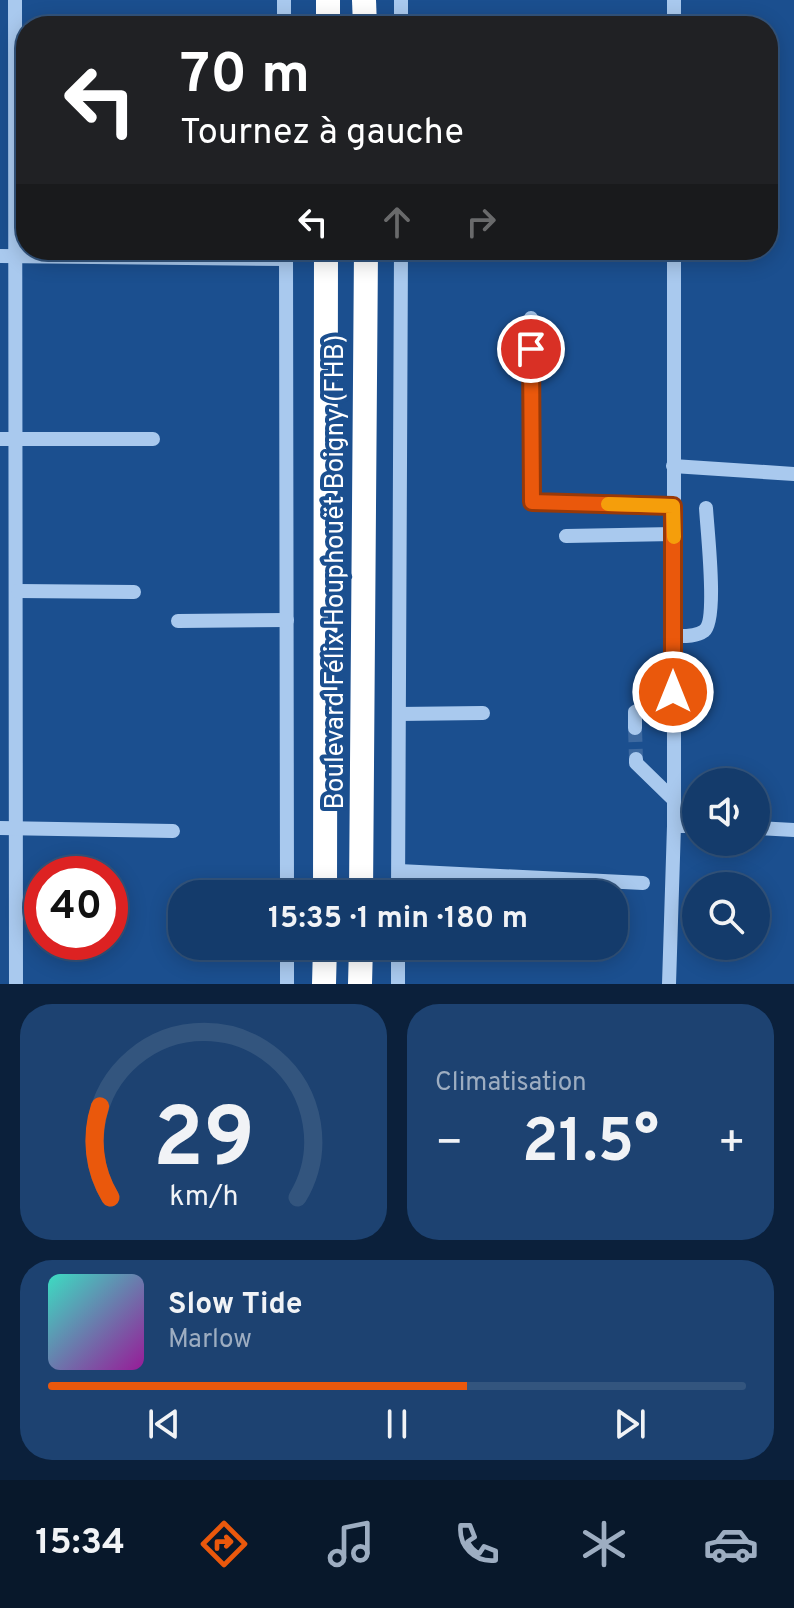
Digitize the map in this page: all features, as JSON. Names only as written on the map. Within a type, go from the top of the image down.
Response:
[{"type":"highway","name":"Boulevard Félix Houphouët Boigny (FHB)","points":[[325,880],[326,260]]},
{"type":"highway","name":"Boulevard Félix Houphouët Boigny (FHB)","points":[[361,880],[366,260]]},
{"type":"highway","points":[[324,984],[325,960]]},
{"type":"highway","points":[[360,984],[361,960]]},
{"type":"street","points":[[15,0],[8,118],[7,256],[17,438],[16,984]]},
{"type":"street","points":[[286,260],[287,880]]},
{"type":"street","points":[[399,880],[401,260]]},
{"type":"street","points":[[669,984],[674,826],[674,260]]},
{"type":"street","points":[[531,318],[532,502],[673,506]]},
{"type":"street","points":[[0,439],[153,439]]},
{"type":"street","points":[[673,466],[794,474]]},
{"type":"street","points":[[673,636],[694,635],[709,625],[706,508]]},
{"type":"street","points":[[566,536],[674,534]]},
{"type":"street","points":[[0,568],[17,567]]},
{"type":"street","points":[[18,591],[134,592]]},
{"type":"street","points":[[178,621],[287,620]]},
{"type":"street","points":[[635,728],[635,712],[673,692]]},
{"type":"street","points":[[399,714],[483,713]]},
{"type":"street","points":[[636,759],[636,763],[674,800]]},
{"type":"street","points":[[674,826],[682,826]]},
{"type":"street","points":[[0,828],[173,831]]},
{"type":"street","points":[[770,829],[794,830]]},
{"type":"street","points":[[399,871],[643,883]]},
{"type":"street","points":[[287,960],[287,984]]},
{"type":"street","points":[[398,960],[398,984]]},
{"type":"tunnel","points":[[635,728],[636,759]]},
{"type":"slow traffic","points":[[608,504],[673,506],[674,537]]},
{"type":"route","points":[[531,349],[532,502],[673,506],[673,692]]}]
